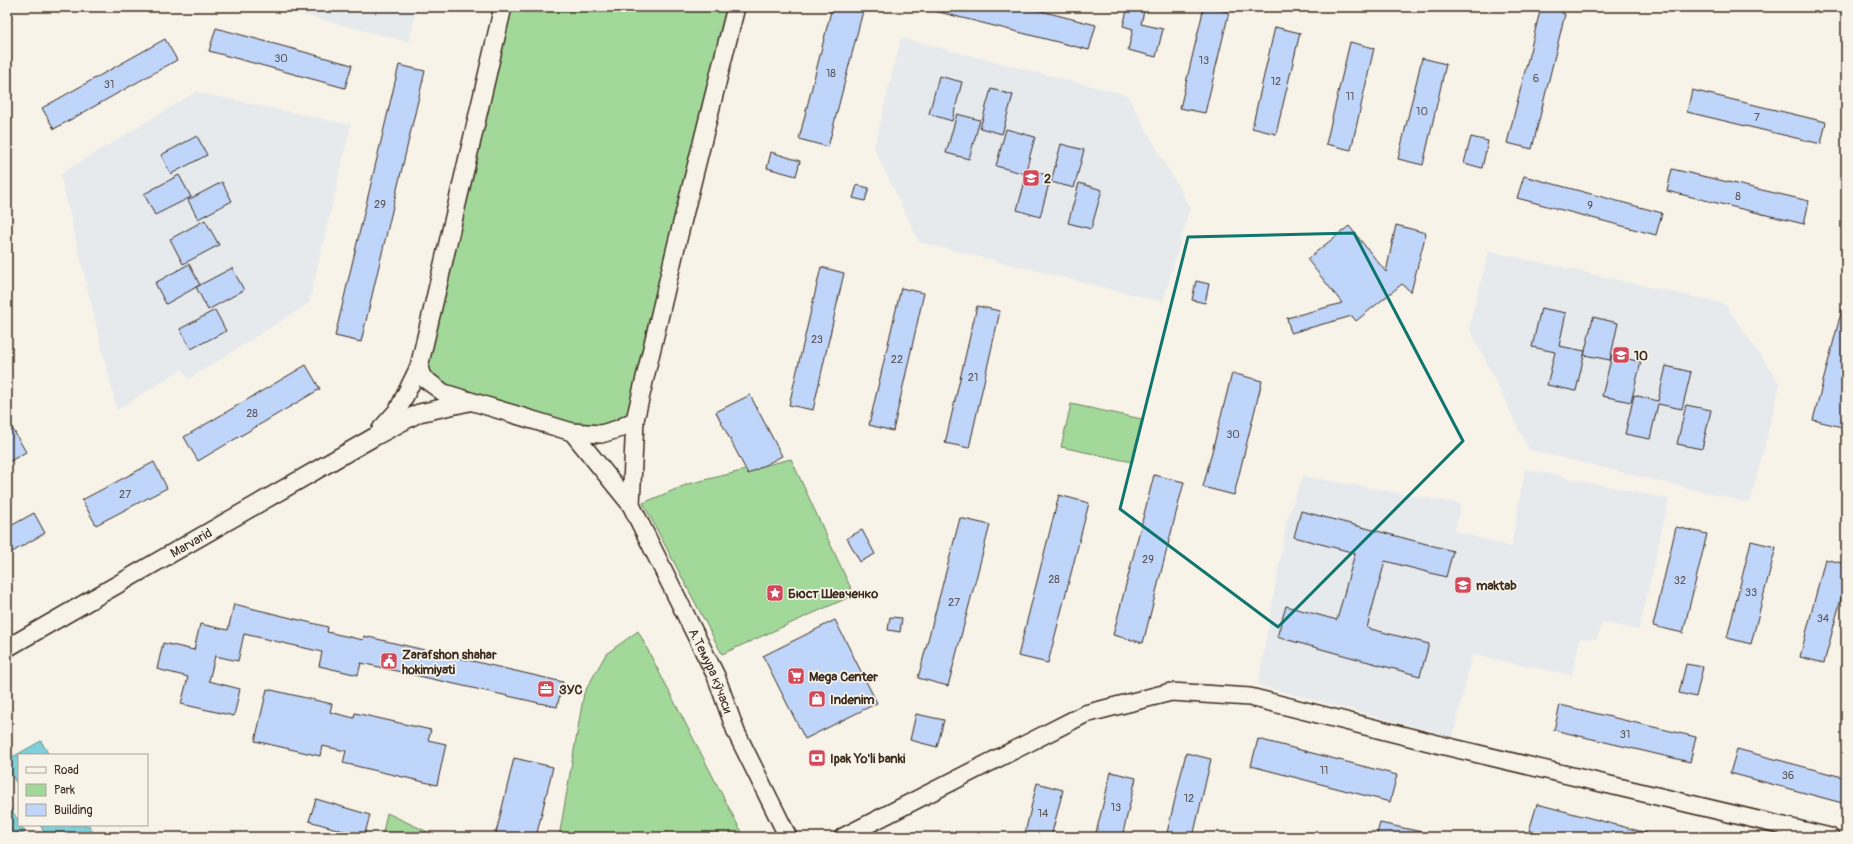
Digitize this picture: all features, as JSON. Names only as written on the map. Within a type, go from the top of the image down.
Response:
[{"type":"street","points":[[374,437],[398,410],[419,367],[503,7]]},
{"type":"street","points":[[631,505],[635,420],[675,251],[736,7]]},
{"type":"street","points":[[419,367],[422,377],[430,385],[444,393],[469,402],[572,432],[601,434],[618,430],[635,420]]},
{"type":"street","name":"Marvarid","points":[[7,648],[374,437],[420,413],[469,402]]},
{"type":"street","name":"А.Темура кўчаси","points":[[572,432],[631,505],[716,676],[736,732],[788,837]]},
{"type":"street","points":[[843,837],[1085,714],[1171,692],[1250,697],[1449,747],[1830,837]]},
{"type":"highlighted area","points":[[1354,233],[1463,441],[1278,627],[1120,509],[1188,237]]},
{"type":"shaded area","points":[[272,7],[417,7],[409,42]]},
{"type":"shaded area","name":"2","points":[[901,38],[1127,95],[1190,208],[1163,302],[919,242],[874,148]]},
{"type":"shaded area","points":[[196,92],[351,125],[309,303],[189,379],[182,369],[117,410],[60,174]]},
{"type":"shaded area","name":"10","points":[[1489,251],[1725,304],[1780,384],[1750,503],[1529,450],[1469,327]]},
{"type":"shaded area","name":"maktab","points":[[1525,469],[1669,499],[1639,630],[1602,622],[1597,639],[1580,639],[1572,675],[1472,655],[1453,737],[1258,685],[1287,519],[1303,476],[1461,504],[1455,531],[1511,547]]},
{"type":"green space","points":[[503,7],[736,7],[635,420],[601,434],[422,377]]},
{"type":"green space","points":[[1071,404],[1142,419],[1132,462],[1061,447]]},
{"type":"green space","points":[[791,459],[854,595],[722,654],[643,503],[688,484]]},
{"type":"green space","points":[[638,631],[744,837],[559,837],[584,693],[606,654]]},
{"type":"green space","points":[[387,813],[430,833],[435,837],[382,837]]},
{"type":"water","points":[[41,741],[48,754],[18,754],[18,786],[7,766],[7,760]]},
{"type":"water","points":[[7,802],[18,820],[18,826],[21,826],[25,832],[17,837],[7,837]]},
{"type":"water","points":[[41,826],[90,826],[93,833],[85,837],[47,837]]},
{"type":"building","points":[[832,7],[864,7],[828,147],[799,139]]},
{"type":"building","points":[[935,7],[1025,7],[1096,25],[1089,50],[935,11]]},
{"type":"building","points":[[1128,7],[1145,7],[1141,24],[1163,29],[1156,57],[1128,50],[1133,29],[1123,26]]},
{"type":"building","points":[[1204,7],[1229,12],[1205,113],[1180,108]]},
{"type":"building","points":[[1541,7],[1564,7],[1562,13],[1565,14],[1532,149],[1507,143]]},
{"type":"building","points":[[1275,27],[1300,33],[1276,134],[1252,128]]},
{"type":"building","points":[[216,28],[352,65],[345,88],[209,51]]},
{"type":"building","points":[[165,39],[177,60],[54,129],[42,108]]},
{"type":"building","points":[[1350,42],[1374,48],[1351,150],[1326,144]]},
{"type":"building","points":[[1422,58],[1446,64],[1423,165],[1398,159]]},
{"type":"building","points":[[399,65],[425,71],[361,342],[335,336]]},
{"type":"building","points":[[939,76],[962,82],[952,121],[929,114]]},
{"type":"building","points":[[991,89],[1013,95],[1002,134],[980,128]]},
{"type":"building","points":[[1692,90],[1826,122],[1821,144],[1687,112]]},
{"type":"building","points":[[957,114],[980,120],[969,159],[946,153]]},
{"type":"building","points":[[1006,129],[1035,137],[1025,174],[996,166]]},
{"type":"building","points":[[197,136],[207,155],[171,174],[161,155]]},
{"type":"building","points":[[1471,137],[1488,141],[1482,168],[1464,163]]},
{"type":"building","points":[[1061,144],[1084,150],[1074,188],[1051,182]]},
{"type":"building","points":[[771,152],[800,161],[796,176],[767,168]]},
{"type":"building","points":[[1672,169],[1809,201],[1804,224],[1667,191]]},
{"type":"building","points":[[1028,170],[1051,176],[1040,217],[1017,210]]},
{"type":"building","points":[[179,175],[191,197],[155,215],[144,194]]},
{"type":"building","points":[[1524,176],[1662,213],[1656,235],[1517,198]]},
{"type":"building","points":[[222,182],[232,201],[198,219],[188,200]]},
{"type":"building","points":[[1079,183],[1102,190],[1091,229],[1068,223]]},
{"type":"building","points":[[857,185],[869,188],[865,201],[853,198]]},
{"type":"building","points":[[205,220],[219,245],[183,264],[170,239]]},
{"type":"building","points":[[1396,225],[1426,233],[1411,292],[1402,284],[1356,321],[1352,316],[1291,333],[1287,318],[1342,303],[1307,259],[1349,226],[1386,272]]},
{"type":"building","points":[[189,264],[200,285],[166,304],[155,283]]},
{"type":"building","points":[[821,267],[844,273],[813,410],[789,405]]},
{"type":"building","points":[[232,268],[244,290],[208,310],[196,287]]},
{"type":"building","points":[[1196,281],[1209,284],[1205,303],[1192,300]]},
{"type":"building","points":[[901,288],[924,293],[893,431],[869,425]]},
{"type":"building","points":[[977,306],[1000,311],[969,448],[945,443]]},
{"type":"building","points":[[1541,308],[1566,313],[1559,346],[1585,351],[1576,391],[1547,385],[1555,352],[1532,347]]},
{"type":"building","points":[[1842,309],[1846,310],[1846,428],[1813,420]]},
{"type":"building","points":[[215,310],[226,331],[191,349],[180,329]]},
{"type":"building","points":[[1593,317],[1618,323],[1610,360],[1584,355]]},
{"type":"building","points":[[1612,355],[1641,362],[1631,402],[1602,396]]},
{"type":"building","points":[[306,365],[320,389],[198,461],[184,437]]},
{"type":"building","points":[[1666,366],[1691,372],[1682,409],[1658,404],[1650,439],[1625,434],[1634,395],[1658,401]]},
{"type":"building","points":[[1232,373],[1262,381],[1234,495],[1203,487]]},
{"type":"building","points":[[750,395],[782,456],[748,474],[716,412]]},
{"type":"building","points":[[1686,405],[1711,410],[1702,449],[1677,444]]},
{"type":"building","points":[[7,419],[26,452],[7,463]]},
{"type":"building","points":[[154,462],[167,488],[96,525],[82,500]]},
{"type":"building","points":[[1154,475],[1184,482],[1143,643],[1113,635]]},
{"type":"building","points":[[1059,495],[1089,503],[1048,663],[1018,656]]},
{"type":"building","points":[[1301,511],[1453,551],[1446,577],[1385,561],[1367,628],[1429,644],[1420,676],[1277,637],[1286,606],[1337,620],[1355,553],[1294,537]]},
{"type":"building","points":[[34,513],[45,533],[7,555],[7,528]]},
{"type":"building","points":[[960,518],[990,525],[948,686],[918,678]]},
{"type":"building","points":[[1676,527],[1707,534],[1683,633],[1653,626]]},
{"type":"building","points":[[862,530],[875,554],[860,562],[847,538]]},
{"type":"building","points":[[1751,541],[1776,547],[1751,644],[1727,638]]},
{"type":"building","points":[[1825,559],[1846,564],[1846,580],[1824,663],[1800,657]]},
{"type":"building","name":"Zarafshon shahar hokimiyati","points":[[234,604],[328,627],[327,632],[363,640],[364,636],[563,682],[557,707],[361,663],[358,675],[319,666],[322,652],[244,634],[238,661],[215,656],[209,681],[240,689],[234,716],[181,704],[188,677],[157,669],[163,643],[194,650],[200,624],[228,630]]},
{"type":"building","points":[[890,617],[902,618],[900,632],[888,630]]},
{"type":"building","points":[[835,620],[877,703],[805,739],[763,656]]},
{"type":"building","points":[[1686,664],[1703,667],[1696,697],[1679,693]]},
{"type":"building","points":[[267,689],[332,704],[330,712],[354,718],[355,713],[431,730],[428,740],[446,744],[437,785],[343,763],[346,751],[322,746],[320,756],[255,741]]},
{"type":"building","points":[[1560,705],[1696,737],[1690,762],[1554,730]]},
{"type":"building","points":[[916,714],[944,720],[937,747],[910,740]]},
{"type":"building","points":[[1258,739],[1397,775],[1390,802],[1251,766]]},
{"type":"building","points":[[1737,749],[1846,778],[1846,804],[1730,773]]},
{"type":"building","points":[[1186,753],[1211,759],[1193,837],[1166,837]]},
{"type":"building","points":[[514,758],[553,767],[536,837],[495,837]]},
{"type":"building","points":[[1111,772],[1136,778],[1122,837],[1095,837]]},
{"type":"building","points":[[1037,783],[1063,790],[1051,837],[1024,837]]},
{"type":"building","points":[[316,799],[370,815],[364,837],[309,821]]},
{"type":"building","points":[[1537,804],[1647,833],[1647,837],[1551,837],[1529,831]]},
{"type":"building","points":[[1380,823],[1422,832],[1421,837],[1376,837]]},
{"type":"place","name":"2","points":[[1031,178]]},
{"type":"place","name":"10","points":[[1621,355]]},
{"type":"place","name":"maktab","points":[[1463,585]]},
{"type":"place","name":"Бюст Шевченко","points":[[775,593]]},
{"type":"place","name":"Zarafshon shahar hokimiyati","points":[[389,661]]},
{"type":"place","name":"Mega Center","points":[[796,676]]},
{"type":"place","name":"ЗУС","points":[[546,689]]},
{"type":"place","name":"Indenim","points":[[817,699]]},
{"type":"place","name":"Ipak Yo'li banki","points":[[817,758]]}]
